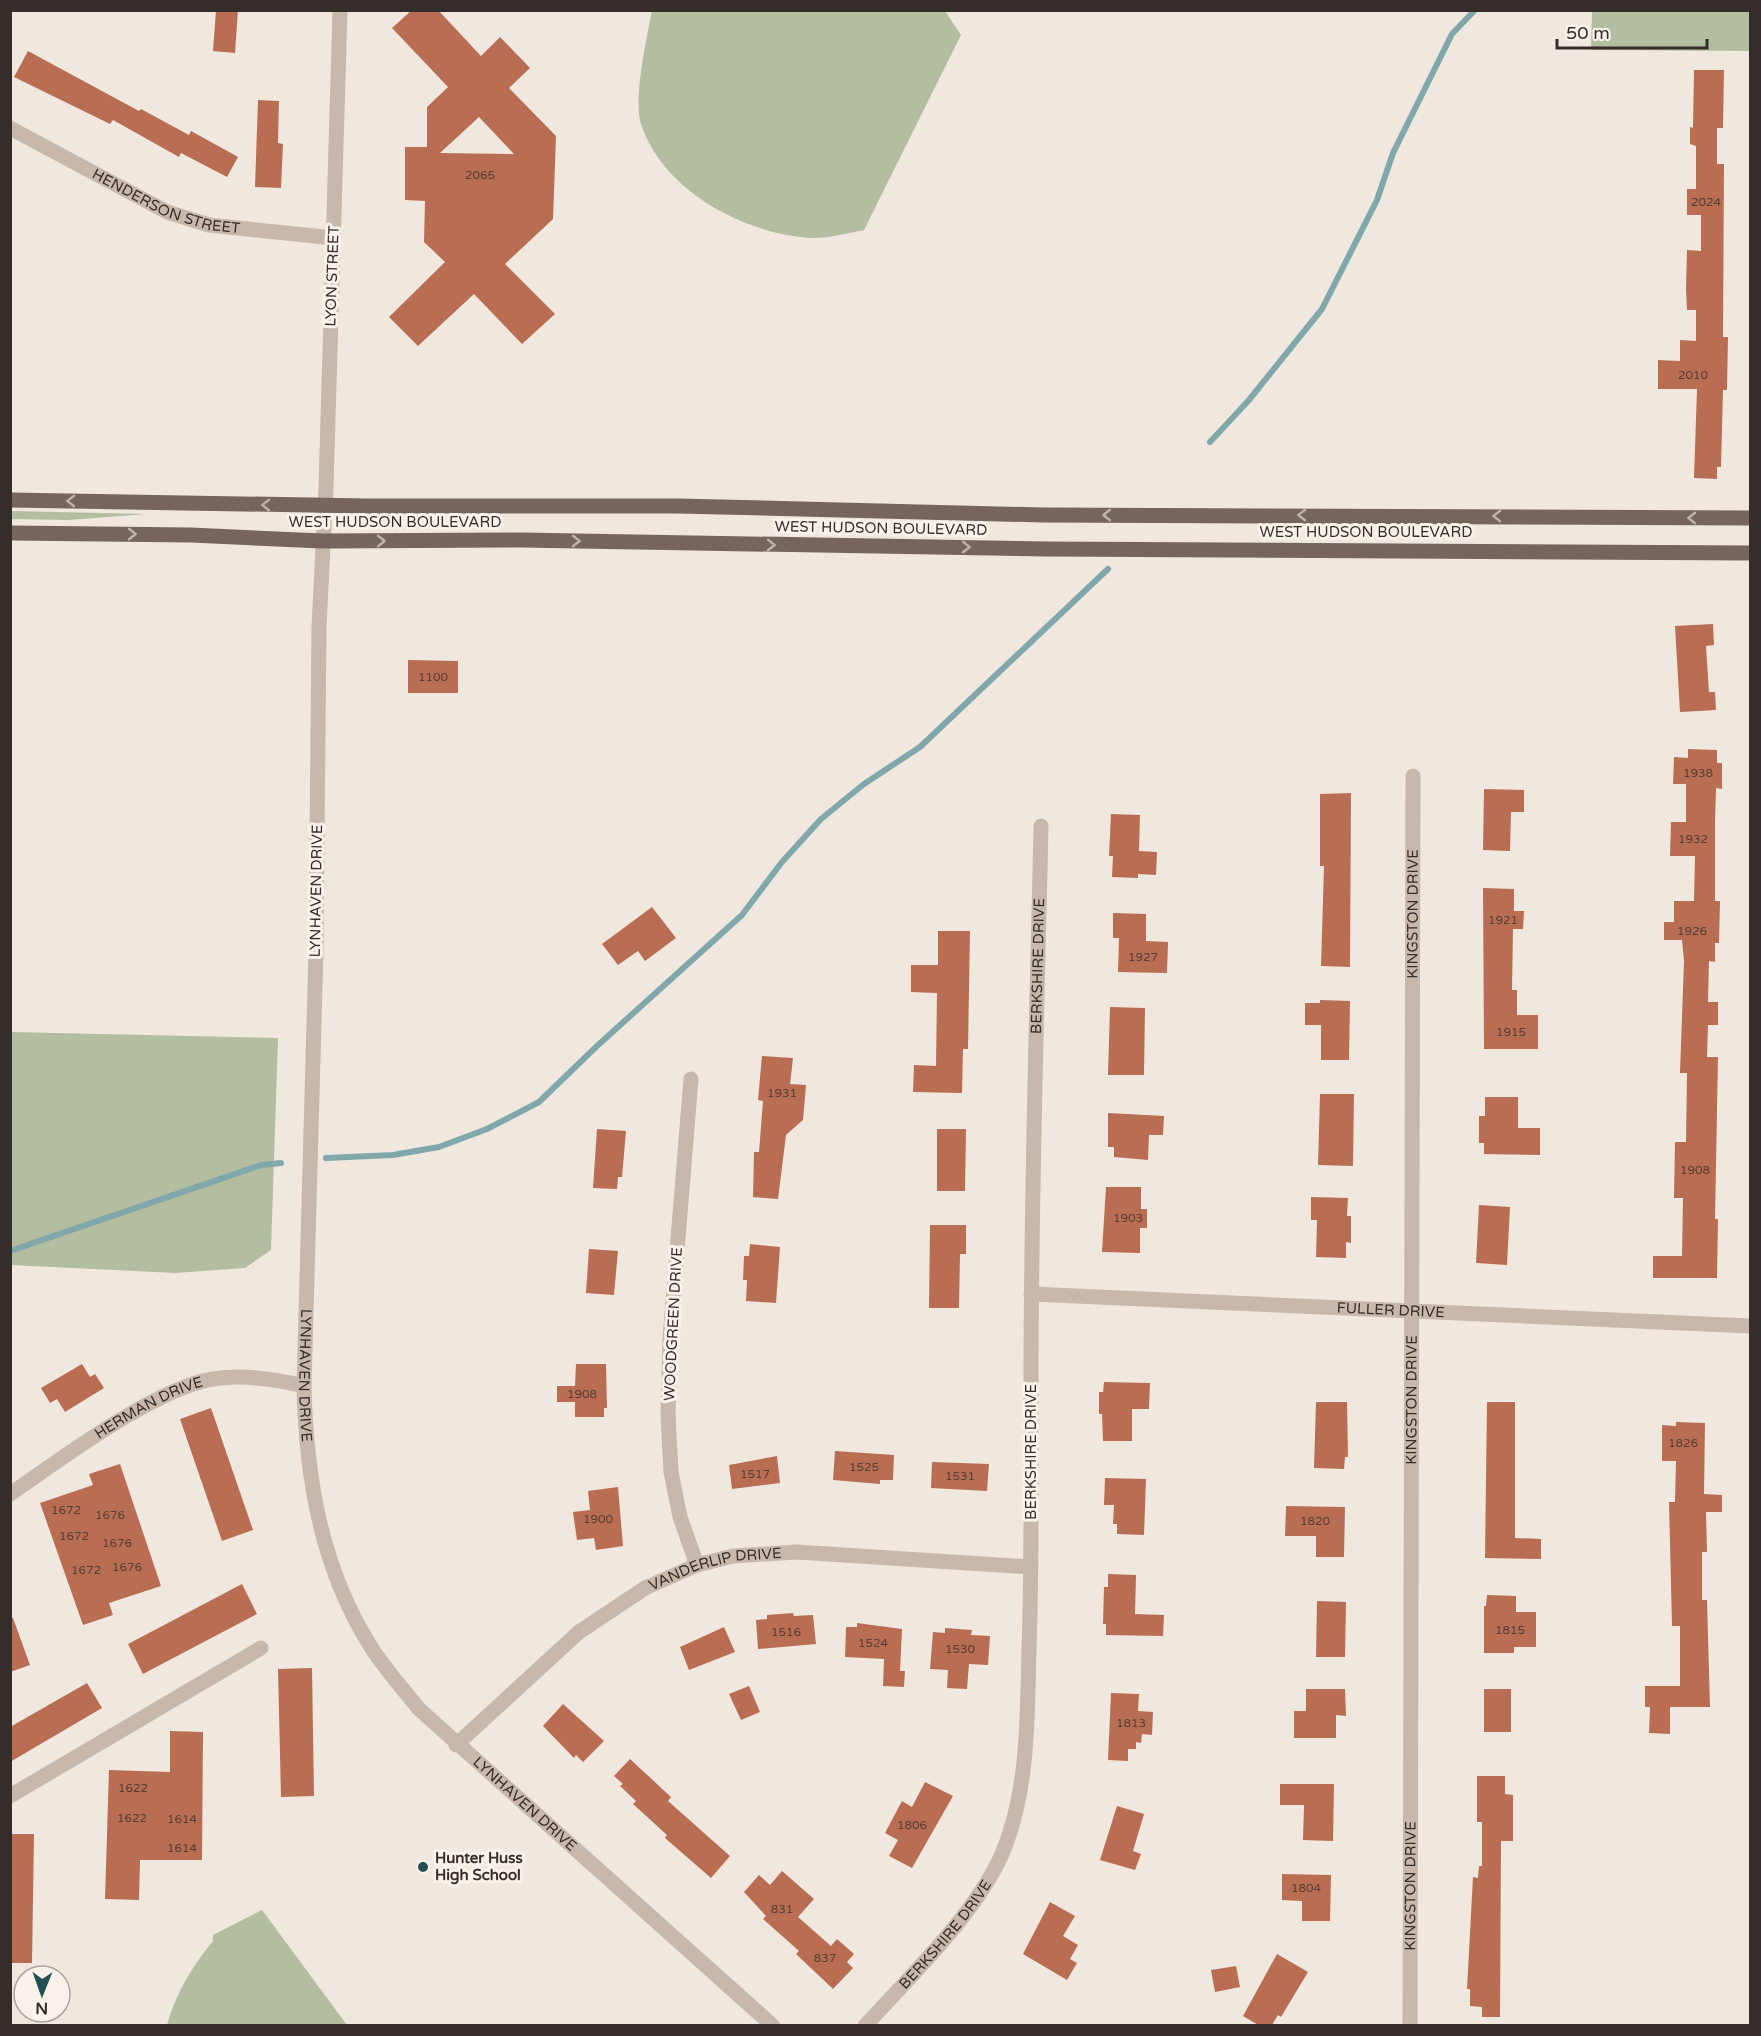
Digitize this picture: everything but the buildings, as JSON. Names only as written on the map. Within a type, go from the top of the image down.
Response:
[{"type":"main road","name":"WEST HUDSON BOULEVARD","points":[[10,500],[325,506],[678,506],[1043,515],[1750,519]]},
{"type":"main road","name":"WEST HUDSON BOULEVARD","points":[[10,533],[192,535],[322,541],[522,540],[1059,549],[1750,553]]},
{"type":"street","name":"LYON STREET","points":[[322,541],[325,506],[340,10]]},
{"type":"street","name":"HENDERSON STREET","points":[[10,128],[167,212],[209,225],[334,238]]},
{"type":"street","name":"LYNHAVEN DRIVE","points":[[322,541],[304,1386],[305,1439],[314,1504],[334,1572],[372,1648],[419,1709],[456,1745],[773,2025]]},
{"type":"street","name":"KINGSTON DRIVE","points":[[1410,2025],[1413,776]]},
{"type":"street","name":"BERKSHIRE DRIVE","points":[[865,2025],[947,1934],[986,1884],[1001,1856],[1020,1793],[1027,1730],[1032,1567],[1031,1294],[1041,826]]},
{"type":"street","name":"WOODGREEN DRIVE","points":[[691,1079],[670,1336],[668,1415],[671,1472],[680,1517],[697,1565]]},
{"type":"street","name":"FULLER DRIVE","points":[[1031,1294],[1750,1326]]},
{"type":"street","name":"HERMAN DRIVE","points":[[10,1494],[122,1420],[178,1390],[212,1379],[238,1377],[281,1380],[304,1386]]},
{"type":"street","name":"VANDERLIP DRIVE","points":[[456,1745],[579,1632],[645,1588],[697,1565],[733,1556],[797,1552],[1032,1567]]},
{"type":"street","points":[[10,1796],[261,1648]]},
{"type":"green space","points":[[652,10],[945,11],[961,35],[864,230],[830,237],[810,238],[758,228],[709,204],[686,188],[667,169],[652,148],[641,124],[639,99]]},
{"type":"green space","points":[[1592,11],[1750,11],[1750,51],[1591,50]]},
{"type":"green space","points":[[11,511],[147,514],[68,520],[11,519]]},
{"type":"green space","points":[[11,1032],[278,1038],[271,1250],[245,1268],[175,1273],[11,1265]]},
{"type":"green space","points":[[262,1910],[347,2025],[167,2025],[180,1991],[191,1971],[213,1941],[213,1935]]},
{"type":"waterway","points":[[1210,442],[1249,400],[1322,309],[1377,200],[1393,153],[1452,34],[1475,10]]},
{"type":"waterway","points":[[326,1158],[393,1155],[439,1147],[487,1129],[539,1102],[597,1046],[742,915],[782,862],[821,819],[864,784],[920,747],[1108,569]]},
{"type":"waterway","points":[[10,1251],[261,1165],[281,1163]]},
{"type":"place","name":"Hunter Huss High School","points":[[423,1867]]}]
